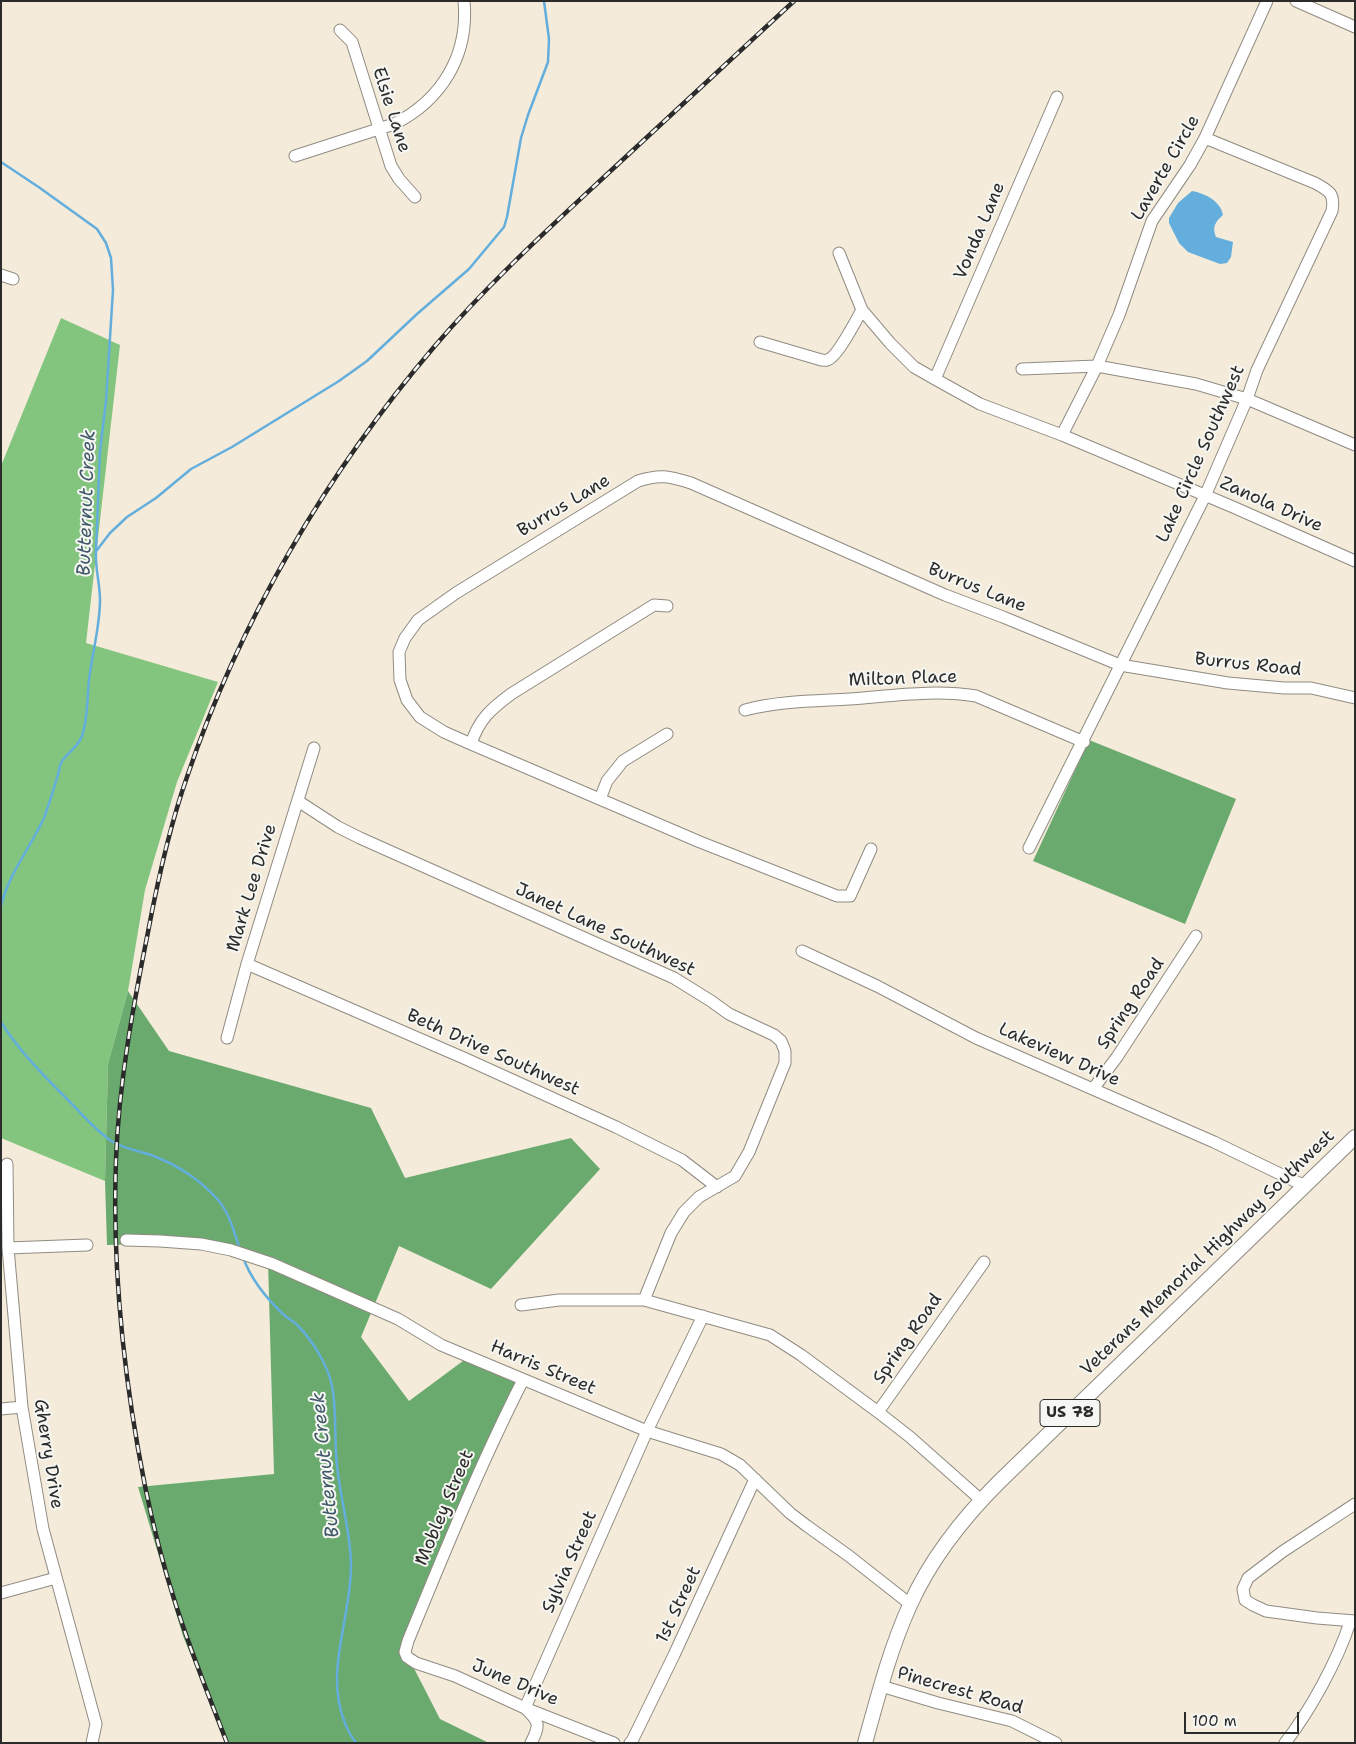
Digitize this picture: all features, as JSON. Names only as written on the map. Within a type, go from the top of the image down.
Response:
[{"type":"main road","name":"Veterans Memorial Highway Southwest","points":[[865,1743],[881,1686],[910,1604],[938,1554],[959,1525],[981,1500],[1355,1137]]},
{"type":"street","points":[[295,156],[378,130],[408,118],[424,105],[445,82],[455,61],[462,39],[464,1]]},
{"type":"street","name":"Laverte Circle","points":[[1062,435],[1097,366],[1119,315],[1152,222],[1190,165],[1205,138],[1267,1]]},
{"type":"street","points":[[1296,1],[1355,28]]},
{"type":"street","name":"Elsie Lane","points":[[340,30],[352,42],[378,130],[394,173],[415,197]]},
{"type":"street","name":"Vonda Lane","points":[[935,379],[1057,97]]},
{"type":"street","name":"Lake Circle Southwest","points":[[1029,848],[1084,742],[1205,496],[1247,399],[1257,370],[1332,211],[1333,197],[1328,190],[1205,138]]},
{"type":"street","name":"Zanola Drive","points":[[839,253],[862,310],[914,367],[980,404],[1062,435],[1234,507],[1355,561]]},
{"type":"street","points":[[1,275],[13,279]]},
{"type":"street","points":[[760,342],[827,360],[832,357],[840,346],[862,310]]},
{"type":"street","points":[[1022,368],[1097,366],[1196,384],[1247,399],[1355,444]]},
{"type":"street","name":"Burrus Lane","points":[[871,849],[850,896],[837,896],[700,842],[444,732],[420,717],[407,700],[400,680],[399,661],[399,652],[405,638],[418,620],[456,592],[638,481],[654,476],[671,477],[691,483],[945,595],[1120,666],[1137,668]]},
{"type":"street","points":[[471,744],[482,721],[492,708],[511,694],[654,605],[667,606]]},
{"type":"street","name":"Burrus Road","points":[[1137,668],[1228,683],[1284,688],[1311,688],[1355,698]]},
{"type":"street","name":"Milton Place","points":[[745,710],[792,703],[932,693],[962,694],[976,696],[1084,742]]},
{"type":"street","points":[[600,799],[607,781],[623,761],[667,734]]},
{"type":"street","name":"Mark Lee Drive","points":[[227,1038],[247,964],[314,748]]},
{"type":"street","name":"Janet Lane Southwest","points":[[298,801],[338,827],[360,838],[674,978],[729,1014],[774,1035],[781,1041],[785,1051],[785,1063],[749,1152],[735,1176],[699,1196],[684,1212],[671,1234],[644,1300]]},
{"type":"street","name":"Spring Road","points":[[1093,1089],[1117,1057],[1196,936]]},
{"type":"street","name":"Lakeview Drive","points":[[802,951],[877,986],[976,1038],[1214,1142],[1304,1186]]},
{"type":"street","name":"Beth Drive Southwest","points":[[247,964],[457,1055],[616,1127],[682,1160],[717,1187]]},
{"type":"street","name":"Gherry Drive","points":[[8,1164],[6,1254],[22,1407],[43,1529],[96,1724],[92,1743]]},
{"type":"street","name":"Harris Street","points":[[126,1240],[200,1244],[231,1250],[273,1264],[398,1319],[442,1345],[523,1380],[647,1430],[721,1454],[740,1465],[790,1513],[910,1604]]},
{"type":"street","points":[[6,1254],[88,1245]]},
{"type":"street","name":"Spring Road","points":[[878,1412],[984,1262]]},
{"type":"street","points":[[521,1305],[559,1300],[644,1300],[770,1335],[801,1355],[910,1437],[981,1500]]},
{"type":"street","name":"Sylvia Street","points":[[525,1708],[647,1430],[703,1316]]},
{"type":"street","name":"Mobley Street","points":[[405,1652],[472,1487],[523,1380]]},
{"type":"street","points":[[1,1409],[22,1407]]},
{"type":"street","name":"1st Street","points":[[630,1743],[674,1655],[755,1479]]},
{"type":"street","points":[[1285,1743],[1300,1724],[1345,1639],[1352,1621],[1266,1611],[1245,1600],[1243,1589],[1248,1578],[1282,1552],[1355,1504]]},
{"type":"street","points":[[1,1594],[56,1578]]},
{"type":"street","name":"June Drive","points":[[405,1652],[407,1657],[416,1663],[455,1676],[525,1708],[614,1743]]},
{"type":"street","name":"Pinecrest Road","points":[[881,1686],[1012,1721],[1056,1743]]},
{"type":"street","points":[[525,1708],[533,1715],[538,1724],[538,1729],[531,1743]]},
{"type":"green space","points":[[61,318],[120,345],[86,643],[218,682],[177,782],[145,890],[128,991],[108,1064],[105,1181],[1,1138],[1,466]]},
{"type":"green space","points":[[1089,740],[1236,799],[1185,924],[1033,861]]},
{"type":"green space","points":[[128,991],[169,1051],[371,1108],[405,1178],[571,1138],[600,1169],[491,1289],[399,1246],[361,1337],[409,1401],[471,1355],[524,1377],[500,1417],[401,1643],[440,1719],[489,1743],[227,1743],[183,1636],[138,1487],[274,1474],[268,1261],[175,1243],[107,1245],[105,1181],[108,1064]]},
{"type":"water","points":[[1192,191],[1211,198],[1222,210],[1223,215],[1216,222],[1214,230],[1216,237],[1233,242],[1231,257],[1227,263],[1220,264],[1188,252],[1179,243],[1169,223],[1169,218],[1178,203]]},
{"type":"waterway","points":[[97,550],[110,533],[127,517],[156,498],[191,469],[232,447],[339,381],[367,361],[469,269],[504,227],[521,138],[548,62],[549,39],[544,1]]},
{"type":"waterway","name":"Butternut Creek","points":[[1,162],[97,229],[106,243],[111,258],[113,290],[106,401],[100,451],[96,557],[100,610],[89,680],[85,723],[80,741],[61,763],[44,818],[14,872],[1,906]]},
{"type":"waterway","name":"Butternut Creek","points":[[1,1022],[32,1063],[101,1133],[118,1145],[151,1155],[173,1165],[190,1175],[213,1194],[226,1211],[240,1250]]},
{"type":"waterway","name":"Butternut Creek","points":[[243,1257],[250,1274],[266,1296],[284,1315],[297,1325],[315,1347],[327,1370],[332,1386],[337,1465],[351,1553],[350,1586],[340,1645],[337,1684],[339,1704],[345,1723],[356,1743]]},
{"type":"railway","points":[[227,1743],[200,1673],[166,1574],[145,1486],[131,1405],[121,1323],[116,1241],[116,1159],[123,1073],[137,988],[156,893],[169,834],[187,777],[208,719],[233,662],[290,550],[358,445],[395,395],[454,324],[516,260],[794,1]]}]
